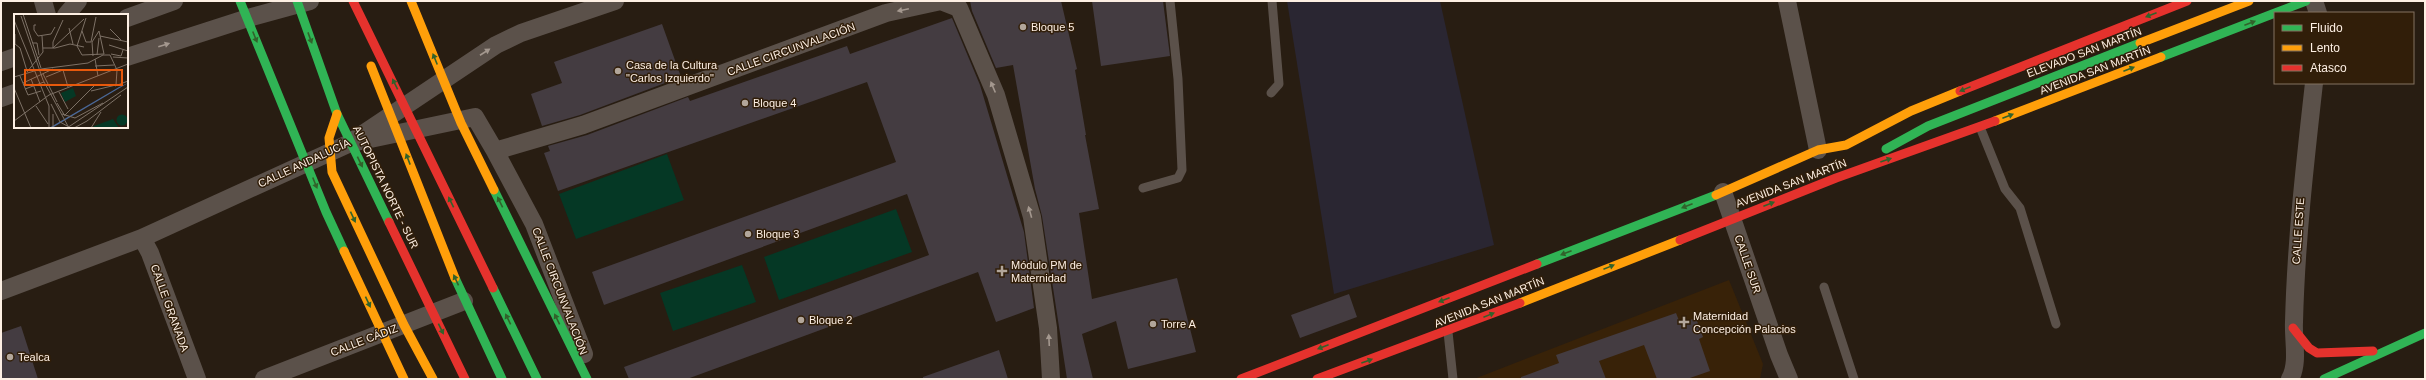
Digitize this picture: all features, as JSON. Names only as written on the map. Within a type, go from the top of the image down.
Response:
[{"type":"main road","points":[[240,1],[326,212],[404,379]]},
{"type":"main road","name":"AUTOPISTA NORTE - SUR","points":[[296,1],[337,114],[465,379]]},
{"type":"main road","points":[[346,1],[360,38]]},
{"type":"main road","points":[[353,1],[537,379]]},
{"type":"main road","points":[[411,1],[461,123],[587,379]]},
{"type":"main road","name":"AVENIDA SAN MARTÍN","points":[[1241,379],[1723,192],[1818,150],[1846,145],[1911,111],[2082,41],[2187,1]]},
{"type":"main road","name":"ELEVADO SAN MARTÍN","points":[[1928,126],[2250,1]]},
{"type":"main road","name":"AVENIDA SAN MARTÍN","points":[[2278,12],[2306,1]]},
{"type":"main road","name":"AVENIDA SAN MARTÍN","points":[[1317,379],[1448,332],[1732,218],[1836,178],[1980,127],[2274,13]]},
{"type":"main road","points":[[369,60],[447,260],[502,379]]},
{"type":"main road","points":[[337,114],[329,138],[332,172],[404,325],[433,379]]},
{"type":"main road","points":[[1846,145],[1928,126]]},
{"type":"main road","points":[[1836,178],[1928,126]]},
{"type":"main road","points":[[2293,328],[2309,348],[2318,353],[2339,354],[2386,350]]},
{"type":"main road","points":[[2324,379],[2425,333]]},
{"type":"main road","points":[[516,336],[541,379]]},
{"type":"street","points":[[43,1],[47,14]]},
{"type":"street","points":[[67,14],[78,1]]},
{"type":"street","points":[[128,18],[174,1]]},
{"type":"street","points":[[128,57],[248,18],[310,1]]},
{"type":"street","name":"CALLE ANDALUCÍA","points":[[1,291],[142,238],[348,144],[496,45],[521,33],[615,1]]},
{"type":"street","name":"CALLE CIRCUNVALACIÓN","points":[[594,379],[549,259],[534,224],[495,151],[583,125],[886,13],[941,1],[959,8],[996,95],[1032,218],[1048,328],[1051,379]]},
{"type":"street","points":[[1787,1],[1818,150]]},
{"type":"street","points":[[2314,1],[2318,12]]},
{"type":"street","points":[[1,62],[14,56]]},
{"type":"street","name":"CALLE ESTE","points":[[2290,379],[2293,373],[2295,358],[2293,328],[2299,210],[2314,84]]},
{"type":"street","points":[[1,98],[14,93]]},
{"type":"street","points":[[348,144],[475,117],[495,151]]},
{"type":"street","name":"CALLE SUR","points":[[1723,192],[1779,355],[1789,379]]},
{"type":"street","name":"CALLE GRANADA","points":[[142,238],[150,253],[197,379]]},
{"type":"street","name":"CALLE CÁDIZ","points":[[264,379],[464,301]]},
{"type":"street","name":"CALLE SUR","points":[[1777,379],[1779,355]]},
{"type":"lane","points":[[1143,188],[1178,178],[1182,170],[1178,79],[1170,1]]},
{"type":"lane","points":[[1271,93],[1279,84],[1272,1]]},
{"type":"lane","points":[[1980,127],[2004,189],[2020,208],[2056,324]]},
{"type":"lane","points":[[1824,287],[1854,379]]},
{"type":"lane","points":[[1448,332],[1453,379]]},
{"type":"shaded area","points":[[1287,1],[1440,1],[1494,245],[1334,294]]},
{"type":"shaded area","name":"Maternidad Concepción Palacios","points":[[1729,280],[1763,364],[1760,379],[1474,379]]},
{"type":"green space","points":[[667,154],[684,200],[576,239],[559,194]]},
{"type":"green space","points":[[896,209],[912,252],[779,300],[764,257]]},
{"type":"green space","points":[[742,265],[756,302],[673,331],[660,293]]},
{"type":"building","points":[[970,1],[1061,1],[1077,69],[1075,70],[1085,135],[1099,209],[1079,213],[1092,299],[1177,278],[1196,352],[1128,369],[1116,321],[1082,334],[1093,379],[1067,379],[1042,216],[1035,189],[1013,65],[996,68],[972,11]]},
{"type":"building","points":[[1092,1],[1163,1],[1170,56],[1101,66]]},
{"type":"building","points":[[952,18],[980,85],[1024,232],[1034,308],[996,322],[978,272],[687,379],[629,379],[624,367],[929,255],[907,194],[604,305],[592,272],[896,162],[867,82],[558,191],[544,153],[550,151],[548,146],[587,135],[688,97],[690,101],[847,46],[850,54]]},
{"type":"building","name":"Casa de la Cultura \"Carlos Izquierdo\"","points":[[662,24],[681,77],[580,115],[542,126],[531,94],[562,83],[554,62]]},
{"type":"building","points":[[1349,294],[1357,317],[1300,338],[1291,315]]},
{"type":"building","points":[[1676,313],[1680,323],[1696,318],[1703,337],[1699,339],[1710,371],[1687,379],[1657,379],[1644,345],[1599,361],[1606,379],[1521,379],[1521,377],[1559,363],[1556,355]]},
{"type":"building","points":[[21,326],[38,379],[1,379],[1,333]]},
{"type":"building","points":[[999,350],[1008,379],[923,379],[923,377]]},
{"type":"traffic: fast","points":[[240,1],[326,212],[344,251]]},
{"type":"traffic: fast","points":[[297,1],[337,114],[389,222]]},
{"type":"traffic: fast","points":[[2278,12],[2306,1]]},
{"type":"traffic: fast","points":[[2161,57],[2274,13]]},
{"type":"traffic: fast","points":[[1886,149],[1928,126],[2140,43]]},
{"type":"traffic: fast","points":[[494,190],[587,379]]},
{"type":"traffic: fast","points":[[1537,264],[1716,195]]},
{"type":"traffic: fast","points":[[455,278],[502,379]]},
{"type":"traffic: fast","points":[[493,288],[537,379]]},
{"type":"traffic: fast","points":[[2324,379],[2425,333]]},
{"type":"traffic: slow","points":[[411,1],[461,123],[494,190]]},
{"type":"traffic: slow","points":[[2140,43],[2249,1]]},
{"type":"traffic: slow","points":[[1995,121],[2161,57]]},
{"type":"traffic: slow","points":[[371,66],[455,278]]},
{"type":"traffic: slow","points":[[1716,195],[1818,150],[1846,145],[1911,111],[1960,91]]},
{"type":"traffic: slow","points":[[337,114],[329,138],[332,172],[404,325],[433,379]]},
{"type":"traffic: slow","points":[[1520,303],[1680,240]]},
{"type":"traffic: slow","points":[[344,251],[404,379]]},
{"type":"traffic: jam","points":[[353,1],[493,288]]},
{"type":"traffic: jam","points":[[1960,91],[2187,1]]},
{"type":"traffic: jam","points":[[1680,240],[1836,178],[1995,121]]},
{"type":"traffic: jam","points":[[389,222],[465,379]]},
{"type":"traffic: jam","points":[[1241,379],[1537,264]]},
{"type":"traffic: jam","points":[[1317,379],[1520,303]]},
{"type":"traffic: jam","points":[[2293,328],[2309,348],[2317,353],[2373,351]]},
{"type":"place","name":"Bloque 5","points":[[1023,27]]},
{"type":"place","name":"Casa de la Cultura \"Carlos Izquierdo\"","points":[[618,71]]},
{"type":"place","name":"Bloque 4","points":[[745,103]]},
{"type":"place","name":"Bloque 3","points":[[748,234]]},
{"type":"place","name":"Módulo PM de Maternidad","points":[[1002,271]]},
{"type":"place","name":"Bloque 2","points":[[801,320]]},
{"type":"place","name":"Maternidad Concepción Palacios","points":[[1684,322]]},
{"type":"place","name":"Torre A","points":[[1153,324]]},
{"type":"place","name":"Tealca","points":[[10,357]]}]
